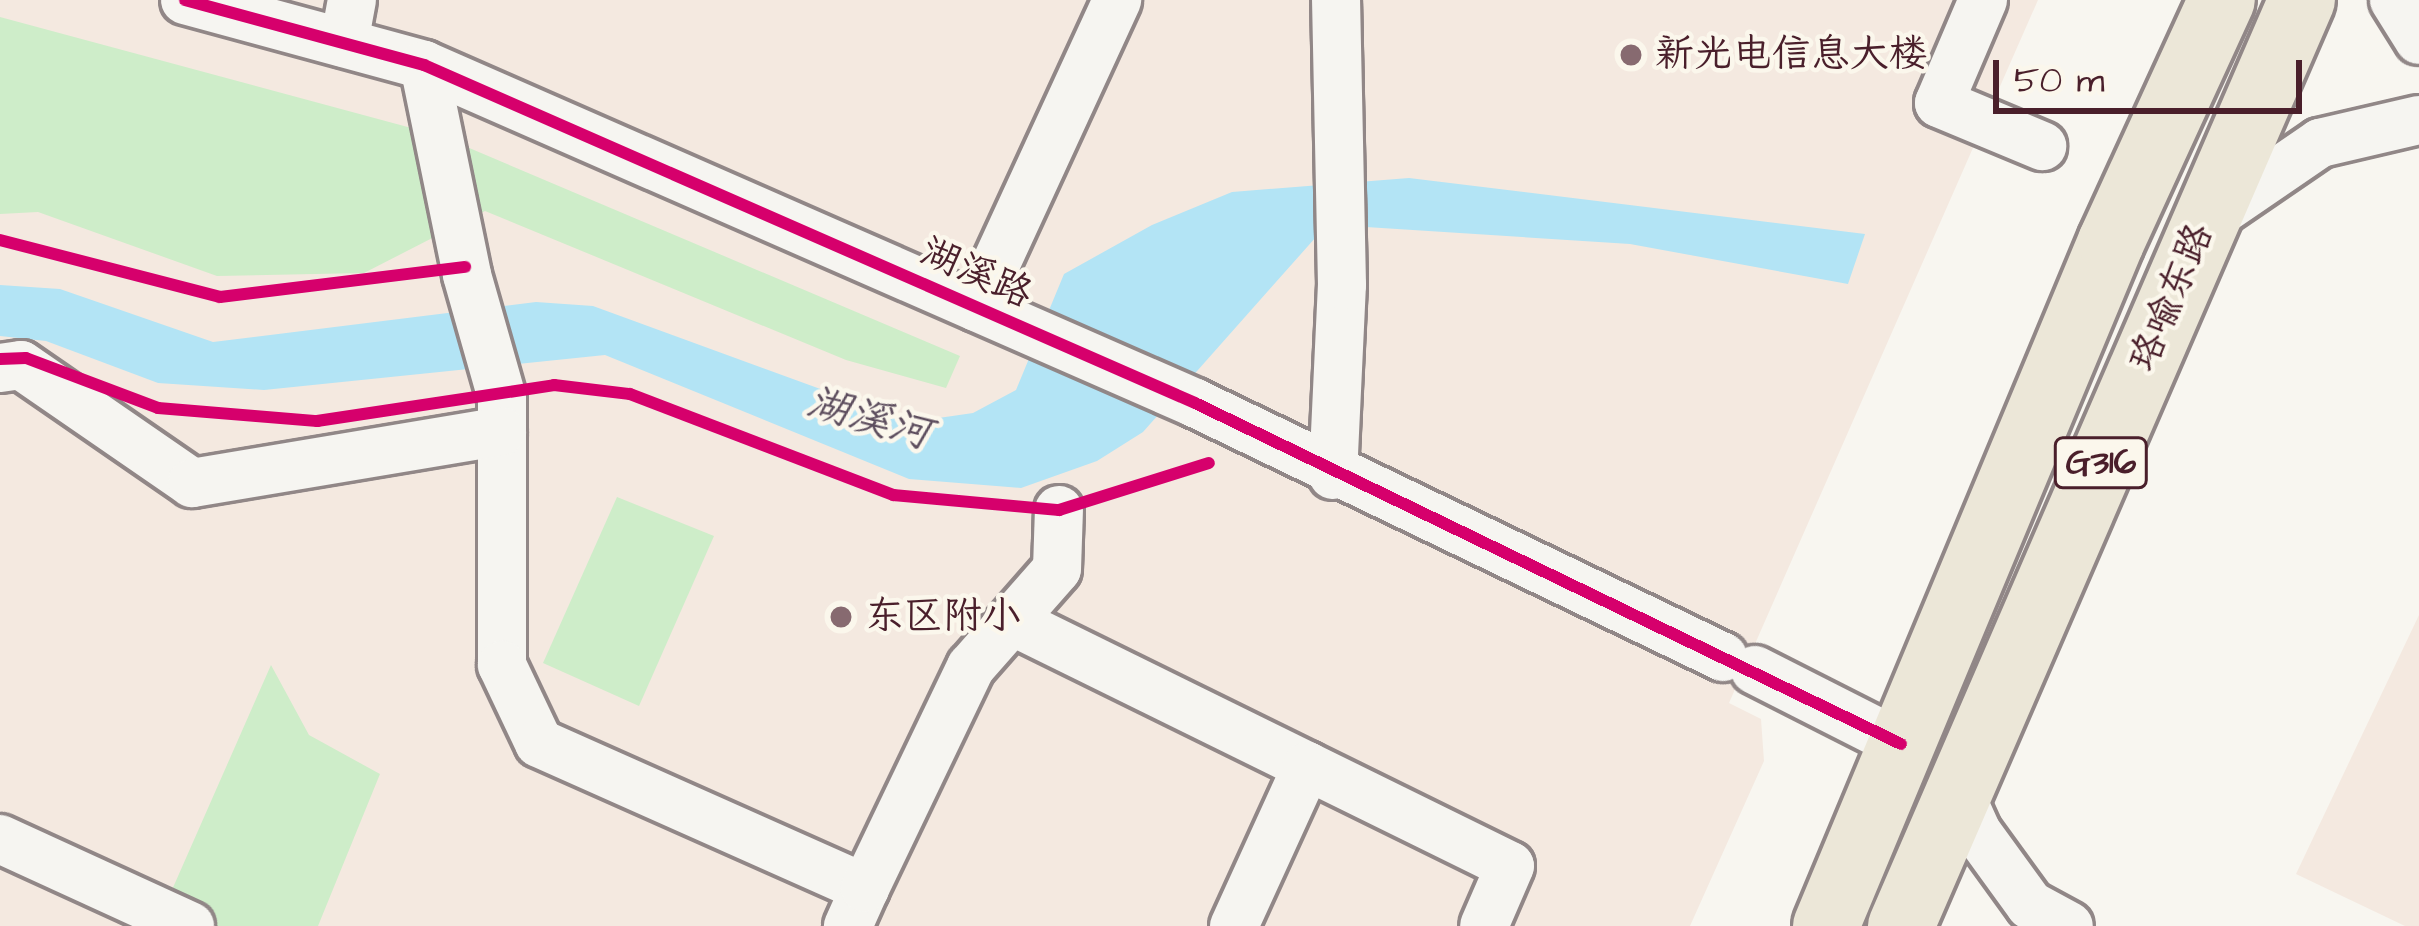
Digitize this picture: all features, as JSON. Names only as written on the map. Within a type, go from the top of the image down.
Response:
[{"type":"highway","name":"珞喻东路","points":[[1826,926],[2222,0]]},
{"type":"highway","name":"珞喻东路","points":[[1900,926],[2302,0]]},
{"type":"street","name":"湖溪路","points":[[184,0],[348,22],[424,65],[1195,403],[1333,476],[1739,663],[1901,744]]},
{"type":"street","points":[[976,307],[1117,0]]},
{"type":"street","points":[[1333,476],[1342,284],[1336,0]]},
{"type":"street","points":[[1983,0],[1939,103],[2042,146]]},
{"type":"street","points":[[2394,0],[2419,40]]},
{"type":"street","points":[[424,65],[466,275],[502,415],[502,665],[538,743],[856,907],[970,667],[1016,623],[1057,569],[1059,510]]},
{"type":"street","points":[[2205,222],[2320,143],[2419,120]]},
{"type":"street","points":[[0,368],[21,365],[192,483],[502,415]]},
{"type":"street","points":[[1016,623],[1510,866],[1484,926]]},
{"type":"street","points":[[1234,926],[1307,766]]},
{"type":"street","points":[[1958,792],[1976,832],[2030,905],[2069,926]]},
{"type":"street","points":[[0,839],[190,926]]},
{"type":"shaded area","points":[[0,0],[2038,0],[1729,703],[1761,719],[1764,761],[1690,926],[0,926]]},
{"type":"shaded area","points":[[2419,615],[2419,926],[2405,926],[2296,874]]},
{"type":"green space","points":[[0,17],[441,136],[960,356],[946,388],[846,360],[485,211],[364,273],[217,276],[38,212],[0,214]]},
{"type":"green space","points":[[617,497],[714,536],[639,706],[543,663]]},
{"type":"green space","points":[[271,665],[309,735],[380,774],[318,926],[205,926],[164,908]]},
{"type":"water","name":"湖溪河","points":[[1409,178],[1865,234],[1848,284],[1630,244],[1366,227],[1316,237],[1143,432],[1097,461],[1021,488],[909,479],[605,355],[264,390],[158,383],[46,341],[0,336],[0,285],[60,289],[213,342],[536,302],[593,306],[911,422],[973,413],[1016,390],[1064,274],[1152,225],[1232,192]]},
{"type":"cycle path","points":[[185,0],[424,65],[1195,403],[1901,744]]},
{"type":"cycle path","points":[[0,240],[220,297],[465,267]]},
{"type":"cycle path","points":[[0,359],[26,358],[158,408],[317,421],[554,385],[630,394],[893,495],[1059,510],[1209,463]]},
{"type":"place","name":"新光电信息大楼","points":[[1631,55]]},
{"type":"place","name":"东区附小","points":[[841,617]]}]
